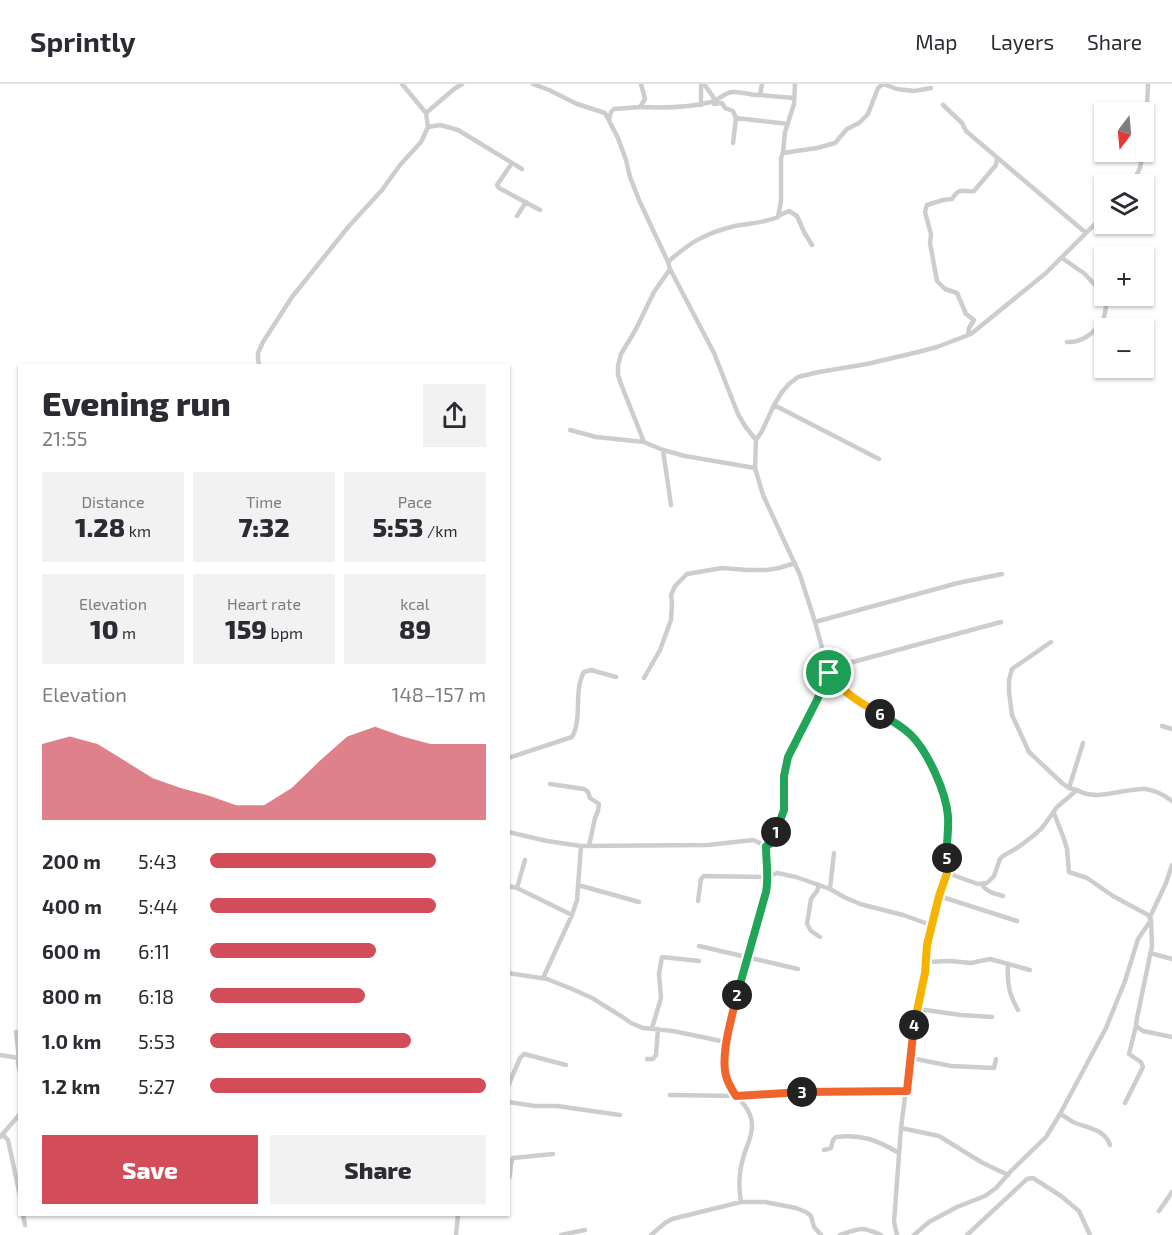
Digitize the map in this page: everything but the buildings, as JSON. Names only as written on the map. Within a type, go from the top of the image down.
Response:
[{"type":"street","points":[[259,364],[258,353],[263,342],[292,297],[421,142],[428,127],[426,113],[402,84]]},
{"type":"street","points":[[426,113],[462,84]]},
{"type":"street","points":[[533,84],[541,85],[577,104],[604,113],[609,120],[626,159],[639,200],[670,269],[714,353],[744,426],[756,440]]},
{"type":"street","points":[[640,84],[645,99],[640,107]]},
{"type":"street","points":[[701,105],[703,84]]},
{"type":"street","points":[[703,84],[715,101],[714,104],[722,103],[725,108],[734,111],[736,118],[733,143]]},
{"type":"street","points":[[760,95],[762,84]]},
{"type":"street","points":[[778,216],[781,201],[781,158],[794,104],[795,84]]},
{"type":"street","points":[[783,153],[836,143],[843,133],[868,114],[878,88],[883,84],[914,91],[931,88]]},
{"type":"street","points":[[1147,102],[1148,84]]},
{"type":"street","points":[[609,120],[614,109],[701,105],[715,101],[722,94],[733,92],[794,98]]},
{"type":"street","points":[[943,105],[962,123],[966,131],[1086,233]]},
{"type":"street","points":[[736,118],[788,124]]},
{"type":"street","points":[[428,127],[440,124],[458,129],[522,169]]},
{"type":"street","points":[[980,327],[966,314],[957,293],[945,289],[937,281],[930,243],[931,234],[924,212],[927,205],[952,199],[956,192],[962,189],[974,191],[996,165],[997,158]]},
{"type":"street","points":[[512,163],[497,186],[540,210]]},
{"type":"street","points":[[517,216],[526,202]]},
{"type":"street","points":[[668,262],[688,245],[708,234],[731,227],[762,223],[789,211],[797,216],[812,245]]},
{"type":"street","points":[[897,1235],[894,1222],[901,1128],[914,1027],[925,973],[931,925],[947,873],[946,802],[932,766],[916,741],[902,727],[861,703],[835,683],[828,671],[804,585],[763,495],[755,468],[756,440],[782,392],[798,377],[867,364],[937,347],[968,335],[1062,258],[1094,225]]},
{"type":"street","points":[[1062,258],[1080,270],[1094,285]]},
{"type":"street","points":[[644,442],[621,384],[618,366],[621,354],[654,292],[670,269]]},
{"type":"street","points":[[1067,342],[1075,342],[1097,328],[1103,322],[1106,306]]},
{"type":"street","points":[[968,335],[974,320]]},
{"type":"street","points":[[774,405],[879,459]]},
{"type":"street","points":[[570,430],[596,437],[644,442],[663,450],[705,460],[755,468]]},
{"type":"street","points":[[663,450],[670,505]]},
{"type":"street","points":[[644,678],[660,650],[670,620],[671,595],[675,586],[687,574],[722,568],[767,570],[795,563]]},
{"type":"street","points":[[815,622],[937,588],[1002,573]]},
{"type":"street","points":[[828,671],[1001,622]]},
{"type":"street","points":[[1051,642],[1012,669],[1009,680],[1012,715],[1029,752],[1069,788],[1096,794],[1145,789],[1154,791],[1172,801]]},
{"type":"street","points":[[510,757],[572,737],[584,672],[591,670],[616,677]]},
{"type":"street","points":[[766,846],[770,844],[784,810],[784,776],[788,757],[823,687],[828,671]]},
{"type":"street","points":[[823,687],[835,683]]},
{"type":"street","points":[[1162,726],[1172,729]]},
{"type":"street","points":[[1069,788],[1083,743]]},
{"type":"street","points":[[550,784],[584,789],[590,798],[599,804],[589,846]]},
{"type":"street","points":[[947,873],[982,884],[987,883],[994,876],[1000,859],[1042,828],[1060,803],[1077,790]]},
{"type":"street","points":[[1054,813],[1067,849],[1069,872],[1094,882],[1113,896],[1144,912],[1151,920]]},
{"type":"street","points":[[510,832],[581,846],[708,845],[753,840],[766,846]]},
{"type":"street","points":[[543,978],[577,900],[581,846]]},
{"type":"street","points":[[741,1202],[738,1186],[739,1175],[745,1150],[751,1139],[752,1117],[728,1082],[725,1072],[726,1042],[766,892],[768,882],[766,846]]},
{"type":"street","points":[[830,889],[834,853]]},
{"type":"street","points":[[517,888],[525,860]]},
{"type":"street","points":[[1125,1103],[1143,1067],[1141,1062],[1129,1054],[1150,953],[1152,939],[1150,917],[1172,865]]},
{"type":"street","points":[[698,901],[701,879],[704,876],[767,877],[777,873],[830,889],[860,904],[931,925]]},
{"type":"street","points":[[982,884],[984,889],[1004,896]]},
{"type":"street","points":[[578,885],[639,902]]},
{"type":"street","points":[[819,885],[811,899],[807,924],[811,931],[820,937]]},
{"type":"street","points":[[510,886],[572,915]]},
{"type":"street","points":[[939,896],[1017,921]]},
{"type":"street","points":[[914,1235],[941,1215],[985,1196],[996,1188],[1046,1137],[1106,1028],[1125,981],[1138,939],[1151,920]]},
{"type":"street","points":[[699,946],[798,969]]},
{"type":"street","points":[[1150,953],[1172,959]]},
{"type":"street","points":[[647,1059],[653,1059],[656,1055],[655,1029],[661,998],[659,974],[662,957],[699,961]]},
{"type":"street","points":[[926,962],[971,963],[990,959],[1030,970]]},
{"type":"street","points":[[1008,965],[1007,984],[1018,1010]]},
{"type":"street","points":[[510,973],[543,978],[591,998],[643,1028],[726,1042]]},
{"type":"street","points":[[918,1009],[961,1016],[992,1017]]},
{"type":"street","points":[[1136,1026],[1143,1031],[1172,1037]]},
{"type":"street","points":[[16,1032],[18,1049]]},
{"type":"street","points":[[510,1082],[524,1054],[566,1065]]},
{"type":"street","points":[[0,1055],[18,1058]]},
{"type":"street","points":[[911,1058],[951,1066],[994,1068],[996,1059]]},
{"type":"street","points":[[670,1095],[736,1096],[800,1092],[907,1091]]},
{"type":"street","points":[[510,1102],[620,1115]]},
{"type":"street","points":[[1060,1114],[1102,1133],[1108,1138],[1110,1145]]},
{"type":"street","points":[[18,1116],[1,1136],[8,1140],[18,1187]]},
{"type":"street","points":[[901,1128],[945,1139],[957,1149],[1008,1174]]},
{"type":"street","points":[[824,1150],[831,1148],[836,1137],[851,1135],[880,1142],[899,1153]]},
{"type":"street","points":[[510,1178],[513,1158],[554,1154]]},
{"type":"street","points":[[967,1235],[1027,1179],[1033,1178],[1079,1211],[1090,1235]]},
{"type":"street","points":[[1159,1211],[1172,1192]]},
{"type":"street","points":[[651,1235],[672,1219],[741,1202],[765,1202],[806,1212],[811,1216],[814,1227],[821,1235]]},
{"type":"street","points":[[23,1216],[25,1225]]},
{"type":"street","points":[[456,1235],[458,1216]]},
{"type":"street","points":[[840,1235],[860,1228],[882,1235]]},
{"type":"street","points":[[561,1235],[585,1230]]},
{"type":"route","points":[[829,673],[835,683],[851,696],[902,727],[912,736],[932,766],[946,802],[948,815],[947,873],[927,945],[925,973],[914,1027],[907,1091],[800,1092],[736,1096],[725,1072],[726,1042],[766,892],[768,882],[766,846],[770,844],[784,810],[784,776],[788,757],[829,673]]}]
